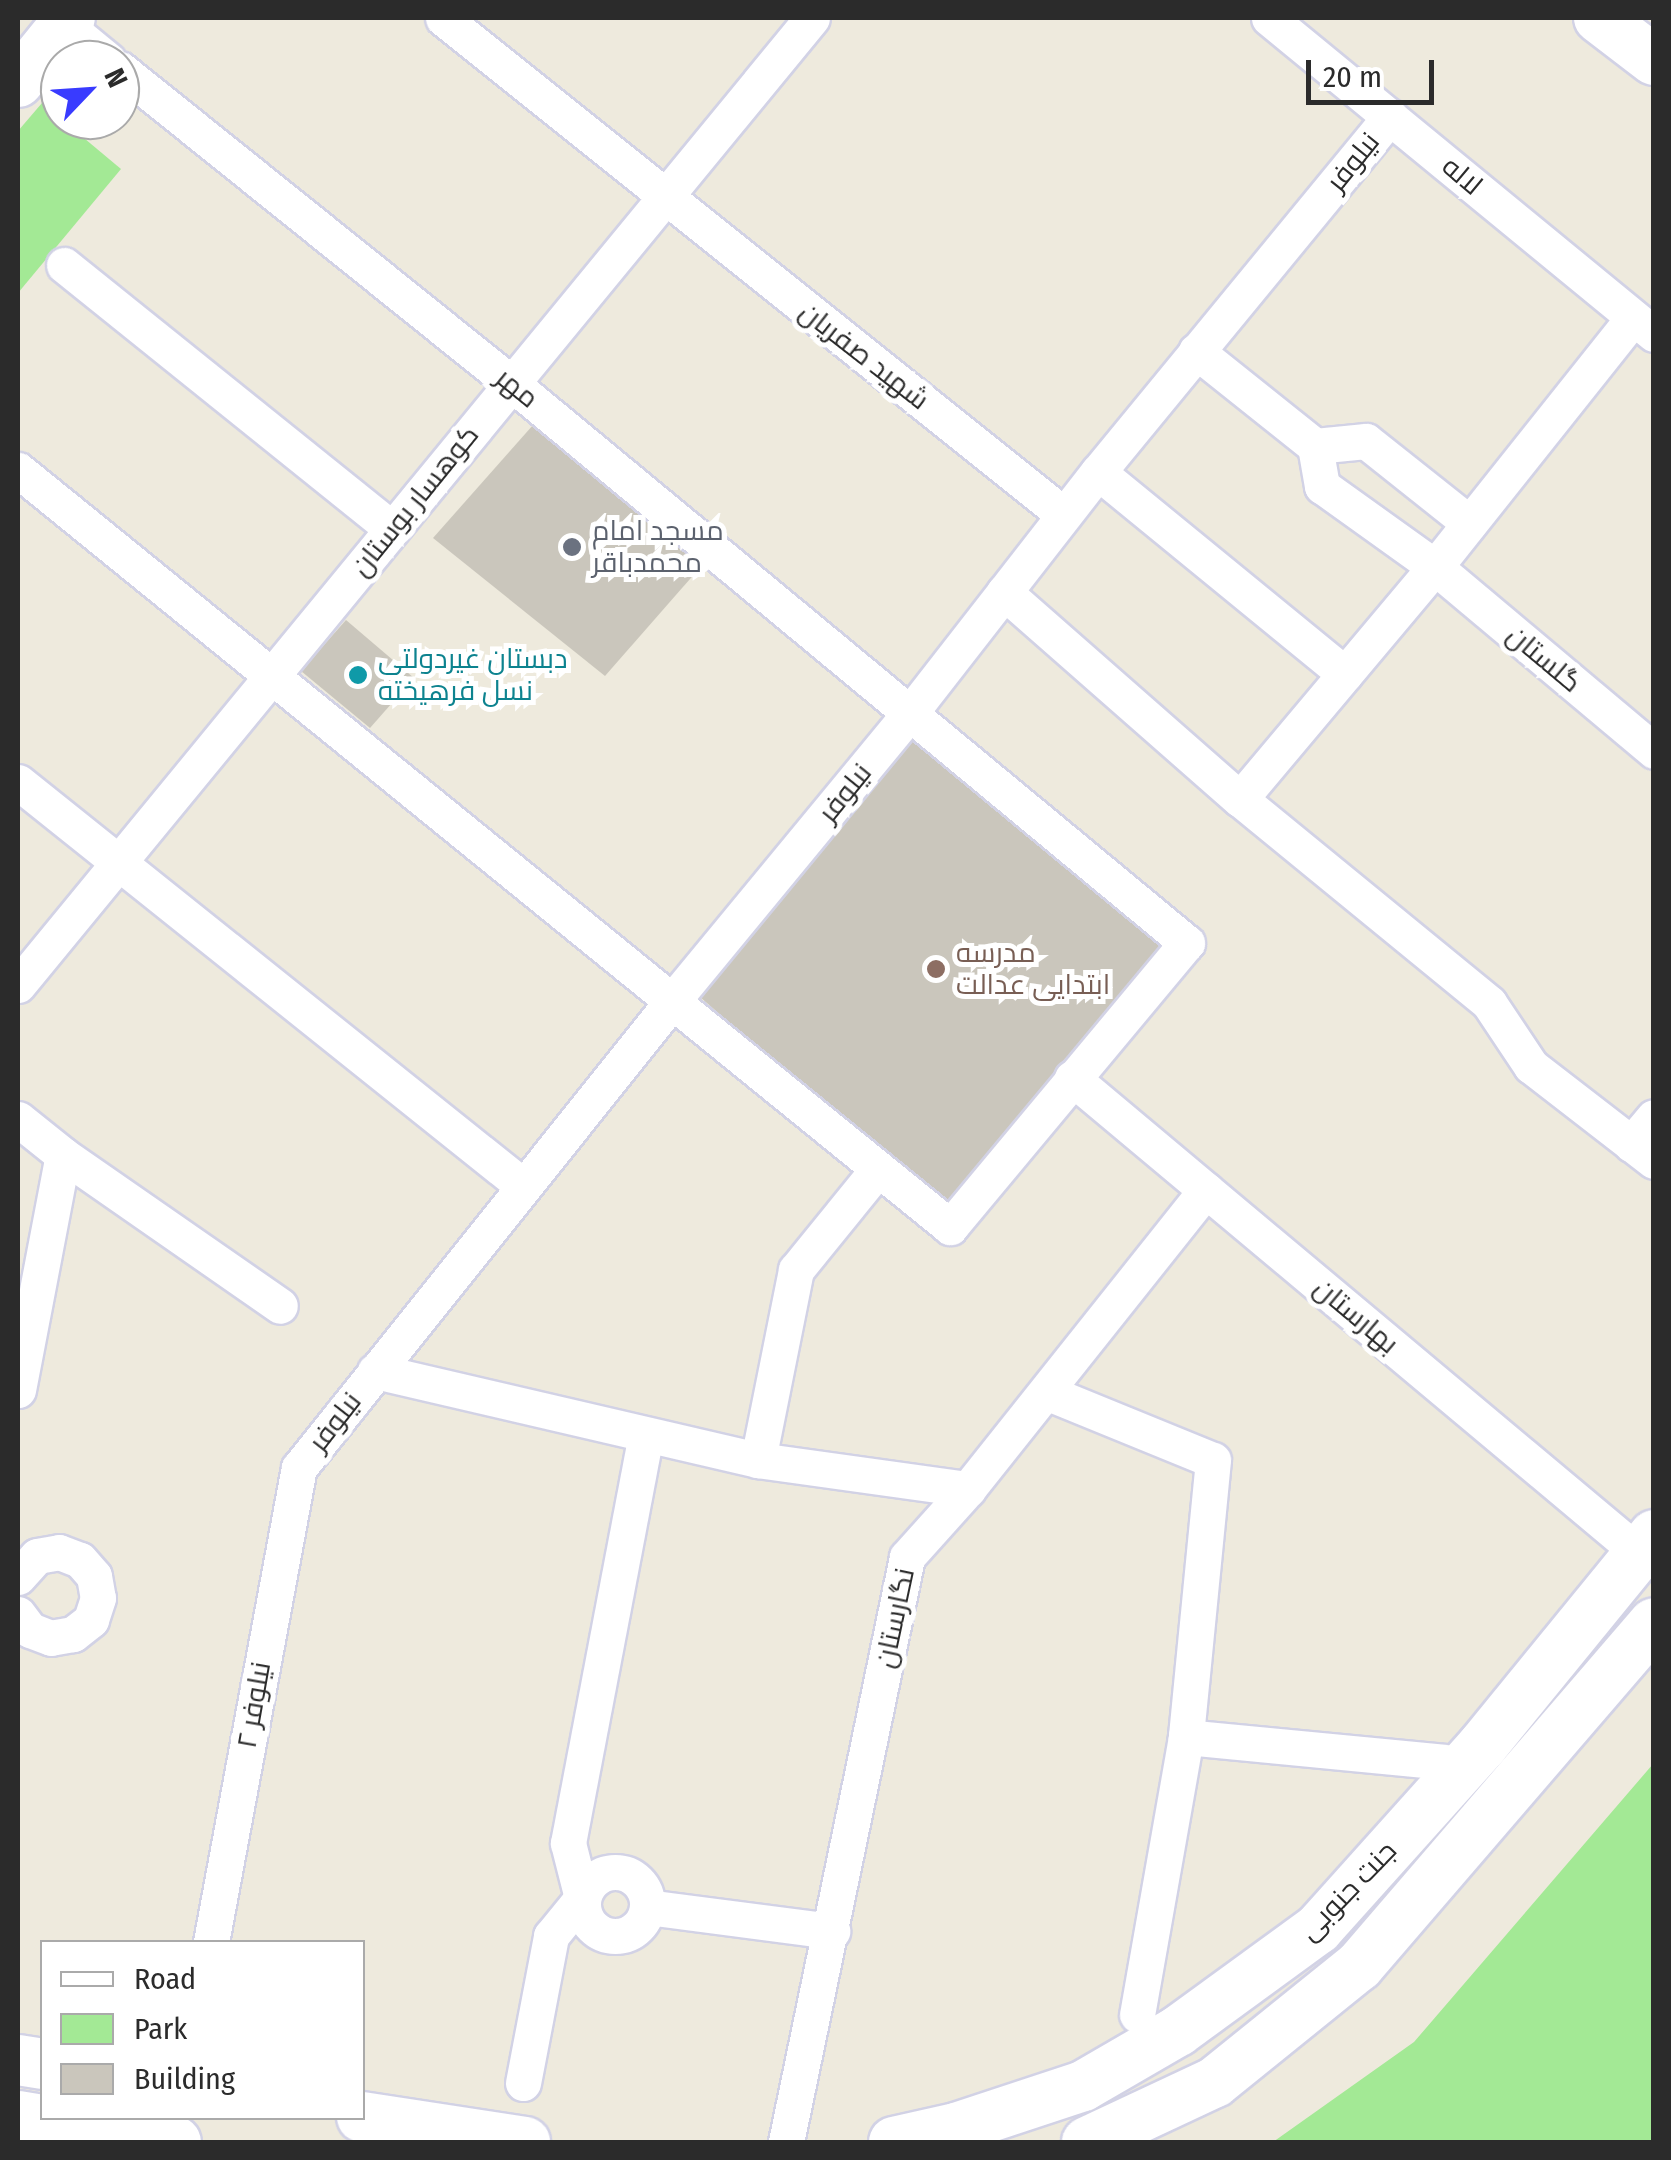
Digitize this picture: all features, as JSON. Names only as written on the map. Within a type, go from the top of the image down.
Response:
[{"type":"main road","points":[[1599,18],[1654,60]]},
{"type":"main road","points":[[18,82],[67,21]]},
{"type":"main road","name":"جنت جنوبی","points":[[894,2142],[956,2128],[1083,2086],[1178,2030],[1318,1929],[1483,1745],[1646,1544]]},
{"type":"main road","name":"جنت جنوبی","points":[[1088,2142],[1215,2082],[1359,1966],[1654,1623]]},
{"type":"main road","points":[[365,2117],[524,2142]]},
{"type":"main road","points":[[42,2120],[176,2142]]},
{"type":"street","name":"شهید صفریان","points":[[442,18],[1064,515]]},
{"type":"street","name":"کوهسار بوستان","points":[[18,986],[812,18]]},
{"type":"street","name":"لاله","points":[[1270,18],[1643,326]]},
{"type":"street","points":[[67,21],[87,40]]},
{"type":"street","name":"مهر","points":[[140,86],[511,383],[1187,943],[1072,1078]]},
{"type":"street","name":"نیلوفر","points":[[300,1468],[674,999],[911,712],[1098,472],[1390,116]]},
{"type":"street","points":[[64,264],[392,528]]},
{"type":"street","points":[[1240,799],[1469,523],[1643,326]]},
{"type":"street","points":[[1196,352],[1315,446],[1366,442],[1469,523]]},
{"type":"street","name":"گلستان","points":[[1315,446],[1322,486],[1435,567],[1654,751]]},
{"type":"street","points":[[18,470],[950,1227],[1072,1078]]},
{"type":"street","points":[[1098,472],[1346,674]]},
{"type":"street","points":[[1004,592],[1240,799],[1488,1003],[1531,1066],[1646,1141]]},
{"type":"street","points":[[18,782],[523,1186]]},
{"type":"street","name":"بهارستان","points":[[1072,1078],[1646,1544]]},
{"type":"street","points":[[18,1119],[62,1155],[280,1306]]},
{"type":"street","points":[[18,1390],[62,1155]]},
{"type":"street","points":[[758,1460],[796,1270],[877,1170]]},
{"type":"street","name":"نگارستان","points":[[786,2142],[907,1557],[968,1489],[1206,1190]]},
{"type":"street","points":[[375,1371],[758,1460],[968,1489]]},
{"type":"street","points":[[1046,1392],[1213,1460],[1186,1737],[1137,2015]]},
{"type":"street","points":[[646,1436],[568,1843],[588,1923],[606,1934],[625,1934],[640,1926],[648,1907],[832,1932]]},
{"type":"street","name":"نیلوفر ۲","points":[[211,1940],[300,1468]]},
{"type":"street","points":[[18,1577],[36,1556],[59,1552],[80,1560],[94,1576],[98,1598],[91,1620],[73,1634],[52,1638],[30,1630],[18,1614]]},
{"type":"street","points":[[1186,1737],[1444,1762]]},
{"type":"street","points":[[523,2082],[551,1936],[582,1898]]},
{"type":"green space","points":[[40,105],[40,140],[86,140],[121,169],[18,293],[18,131]]},
{"type":"green space","points":[[1653,1764],[1653,2142],[1273,2142],[1414,2042]]},
{"type":"building","name":"مسجد امام محمدباقر","points":[[541,416],[711,555],[605,676],[433,538]]},
{"type":"building","name":"دبستان غیردولتی نسل فرهیخته","points":[[346,620],[414,678],[370,728],[301,671]]},
{"type":"building","name":"مدرسه ابتدایی عدالت","points":[[918,734],[1172,941],[947,1211],[700,997]]},
{"type":"place","name":"مسجد امام محمدباقر","points":[[572,547]]},
{"type":"place","name":"دبستان غیردولتی نسل فرهیخته","points":[[358,675]]},
{"type":"place","name":"مدرسه ابتدایی عدالت","points":[[936,969]]}]
